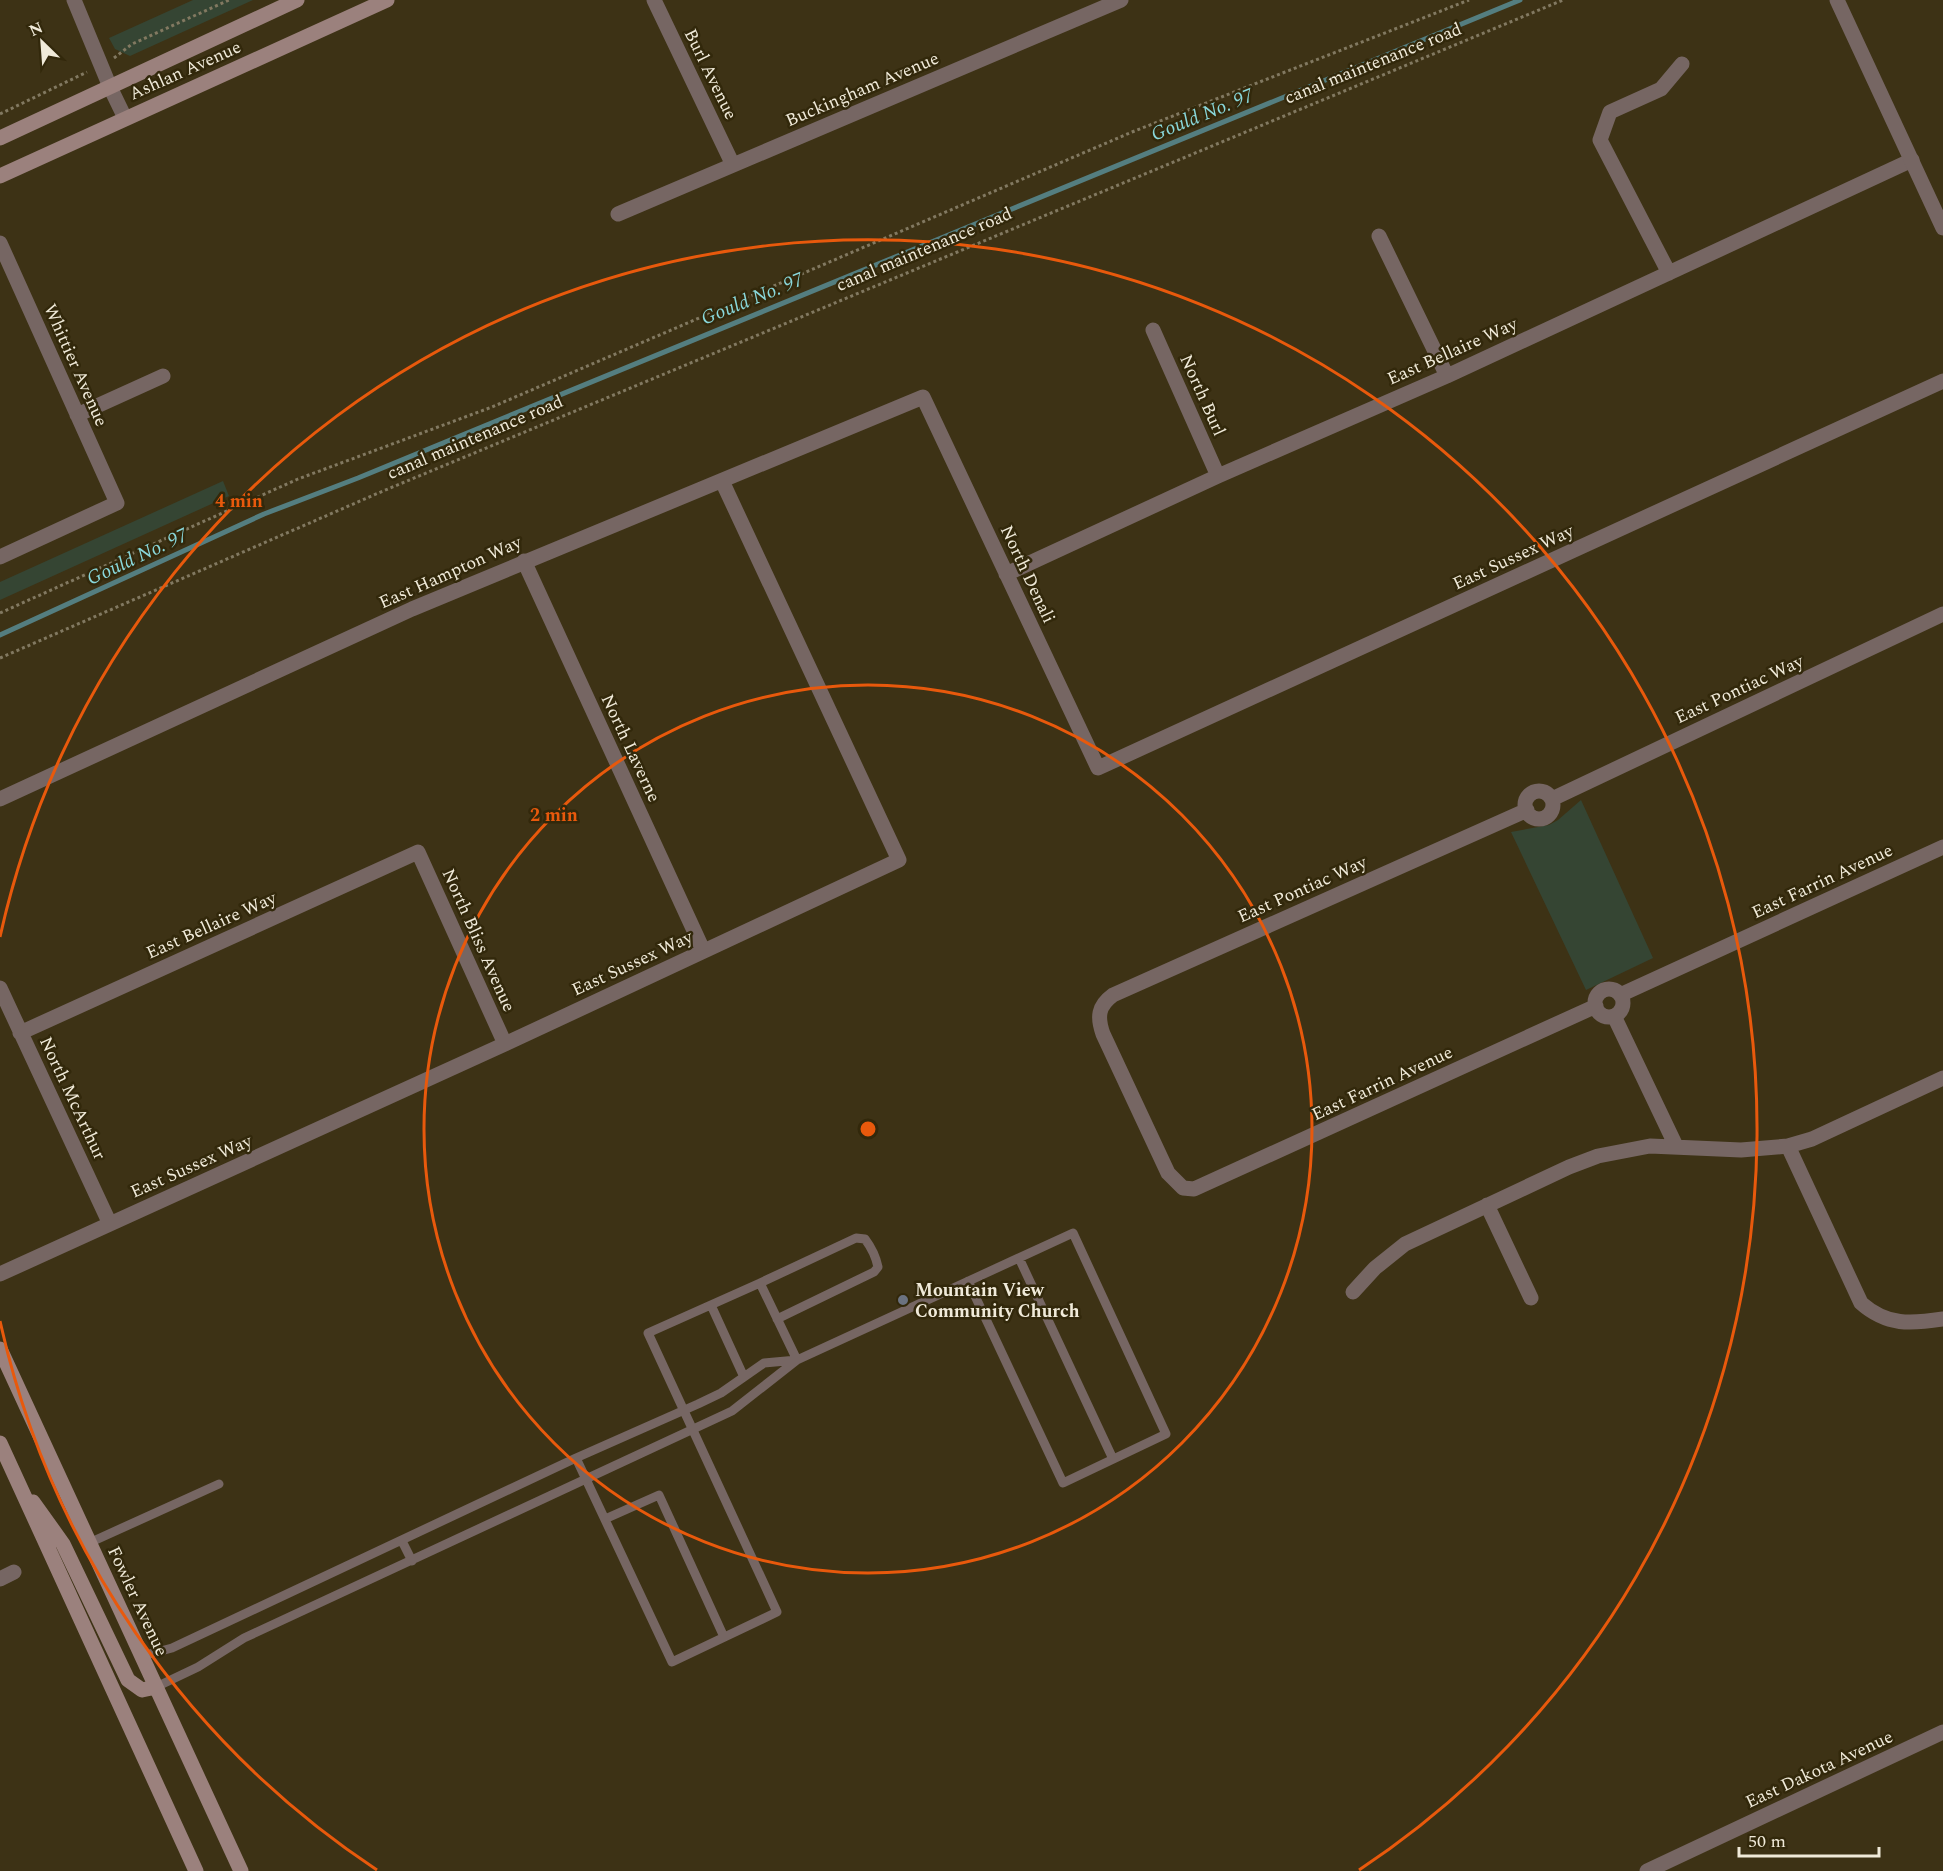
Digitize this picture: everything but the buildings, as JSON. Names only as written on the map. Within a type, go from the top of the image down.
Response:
[{"type":"main road","name":"Ashlan Avenue","points":[[0,138],[297,0]]},
{"type":"main road","name":"Ashlan Avenue","points":[[0,176],[387,0]]},
{"type":"main road","name":"Fowler Avenue","points":[[0,1349],[238,1869]]},
{"type":"main road","points":[[0,1443],[196,1871]]},
{"type":"main road","points":[[18,1483],[63,1544],[129,1680],[142,1690],[156,1687]]},
{"type":"street","points":[[74,0],[125,118]]},
{"type":"street","name":"Burl Avenue","points":[[654,0],[733,165]]},
{"type":"street","name":"Buckingham Avenue","points":[[618,214],[1121,0]]},
{"type":"street","points":[[1837,0],[1943,228]]},
{"type":"street","points":[[1669,273],[1600,140],[1610,112],[1661,89],[1682,64]]},
{"type":"street","name":"East Bellaire Way","points":[[1006,574],[1218,476],[1447,376],[1912,160]]},
{"type":"street","points":[[1379,236],[1447,376]]},
{"type":"street","name":"Whittier Avenue","points":[[0,243],[117,503],[0,556]]},
{"type":"street","name":"North Burl","points":[[1153,330],[1218,476]]},
{"type":"street","points":[[77,415],[163,376]]},
{"type":"street","name":"East Sussex Way","points":[[1098,768],[1943,381]]},
{"type":"street","name":"North Denali","points":[[923,397],[1098,768]]},
{"type":"street","name":"East Hampton Way","points":[[0,799],[412,609],[923,397]]},
{"type":"street","name":"East Sussex Way","points":[[0,1274],[505,1044],[899,860],[722,481]]},
{"type":"street","name":"North Laverne","points":[[524,561],[703,950]]},
{"type":"street","name":"East Pontiac Way","points":[[1183,1188],[1175,1183],[1163,1162],[1103,1034],[1099,1011],[1104,1001],[1527,810],[1536,818],[1545,817],[1553,807],[1552,799],[1943,614]]},
{"type":"street","name":"East Farrin Avenue","points":[[1620,995],[1943,847]]},
{"type":"street","name":"East Bellaire Way","points":[[20,1033],[418,852]]},
{"type":"street","name":"North Bliss Avenue","points":[[418,852],[505,1044]]},
{"type":"street","name":"North McArthur","points":[[0,988],[110,1224]]},
{"type":"street","points":[[1611,990],[1620,995],[1622,1005],[1614,1016],[1602,1015],[1596,1006],[1597,996],[1603,991],[1611,990]]},
{"type":"street","name":"East Farrin Avenue","points":[[1183,1188],[1194,1189],[1206,1186],[1596,1006]]},
{"type":"street","points":[[1614,1016],[1676,1146]]},
{"type":"street","points":[[1353,1292],[1397,1249],[1598,1156],[1628,1149],[1676,1146],[1741,1150],[1788,1146],[1812,1138],[1943,1078]]},
{"type":"street","points":[[1788,1146],[1861,1304],[1875,1315],[1893,1322],[1917,1323],[1943,1319]]},
{"type":"street","points":[[1488,1205],[1531,1298]]},
{"type":"street","points":[[0,1579],[14,1572]]},
{"type":"street","name":"East Dakota Avenue","points":[[1647,1871],[1943,1732]]},
{"type":"lane","points":[[156,1687],[198,1667],[244,1638],[732,1411],[797,1360],[968,1281],[1073,1233],[1166,1434],[1063,1483],[968,1281]]},
{"type":"lane","points":[[576,1458],[672,1662],[777,1612],[648,1333],[856,1238],[865,1239],[877,1260],[878,1267],[874,1272],[777,1319]]},
{"type":"lane","points":[[1019,1258],[1113,1459]]},
{"type":"lane","points":[[760,1283],[797,1360]]},
{"type":"lane","points":[[711,1305],[744,1377]]},
{"type":"lane","points":[[142,1656],[172,1648],[576,1458],[721,1393],[764,1363],[797,1360]]},
{"type":"lane","points":[[89,1543],[219,1484]]},
{"type":"lane","points":[[605,1520],[659,1495],[724,1637]]},
{"type":"lane","points":[[402,1540],[412,1561]]},
{"type":"path","name":"canal maintenance road","points":[[0,613],[298,479],[492,407],[1132,132],[1469,0]]},
{"type":"path","name":"canal maintenance road","points":[[0,658],[438,468],[1563,0]]},
{"type":"green space","points":[[193,0],[253,0],[130,56],[115,49],[109,38]]},
{"type":"green space","points":[[223,481],[229,496],[0,600],[0,582]]},
{"type":"green space","points":[[1581,800],[1653,958],[1586,990],[1511,832],[1549,825]]},
{"type":"waterway","name":"Gould No. 97","points":[[0,635],[264,514],[358,478],[1520,0]]},
{"type":"place","name":"Mountain View Community Church","points":[[903,1300]]}]
